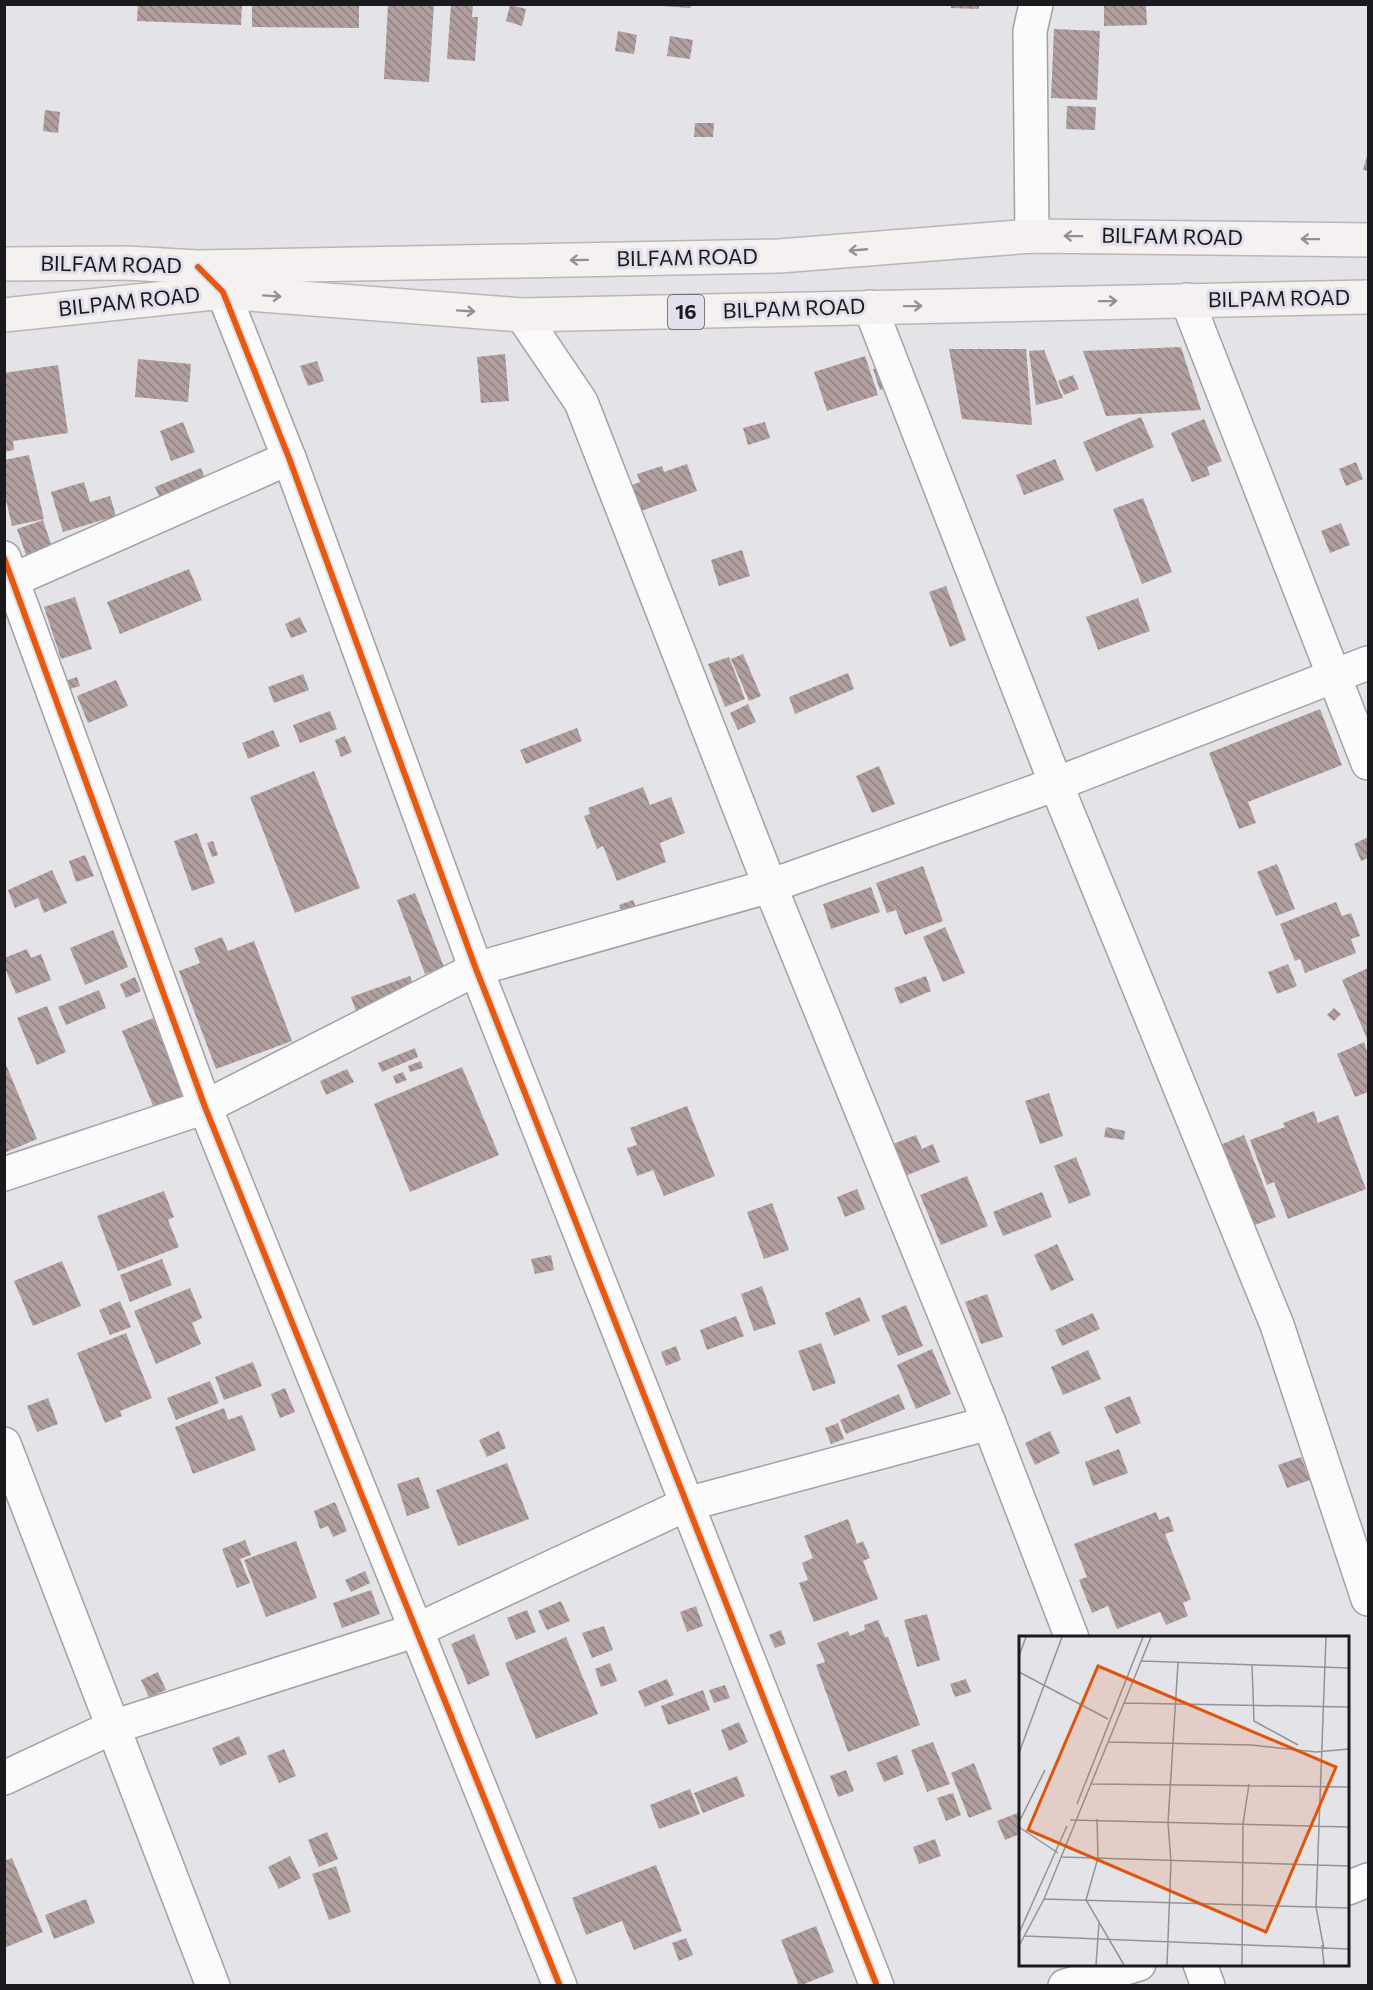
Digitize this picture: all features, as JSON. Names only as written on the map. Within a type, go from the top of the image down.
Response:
[{"type":"main road","name":"BILFAM ROAD","points":[[4,264],[127,263],[198,267],[778,256],[1032,236],[1368,240]]},
{"type":"main road","name":"BILPAM ROAD","points":[[4,315],[223,292],[522,315],[1368,297]]},
{"type":"street","points":[[1032,236],[1030,31],[1036,4]]},
{"type":"street","points":[[198,267],[223,292],[289,458],[476,969],[877,1986]]},
{"type":"street","points":[[1187,300],[1368,762]]},
{"type":"street","points":[[870,307],[1056,784],[1276,1325],[1368,1599]]},
{"type":"street","points":[[522,315],[581,402],[770,886],[988,1423],[1071,1636]]},
{"type":"street","points":[[289,458],[7,573],[205,1107],[560,1986]]},
{"type":"street","points":[[4,1174],[205,1107],[476,969],[770,886],[1056,784],[1368,663]]},
{"type":"street","points":[[4,1778],[113,1727],[417,1630],[687,1504],[988,1423]]},
{"type":"street","points":[[4,1444],[213,1986]]},
{"type":"street","points":[[1349,1887],[1368,1880]]},
{"type":"street","points":[[1065,1986],[1135,1966]]},
{"type":"street","points":[[1200,1966],[1208,1986]]},
{"type":"building","points":[[138,4],[242,4],[241,25],[137,21]]},
{"type":"building","points":[[252,4],[359,4],[359,28],[252,27]]},
{"type":"building","points":[[388,4],[434,4],[429,82],[384,79]]},
{"type":"building","points":[[451,4],[473,4],[472,17],[478,17],[475,61],[447,59]]},
{"type":"building","points":[[635,4],[691,4],[690,8]]},
{"type":"building","points":[[951,4],[979,4],[979,9],[951,8]]},
{"type":"building","points":[[510,5],[526,9],[522,26],[506,21]]},
{"type":"building","points":[[1146,5],[1147,25],[1104,26],[1104,6]]},
{"type":"building","points":[[1054,29],[1100,31],[1097,100],[1051,98]]},
{"type":"building","points":[[618,31],[637,35],[634,54],[615,51]]},
{"type":"building","points":[[670,36],[693,40],[690,59],[667,56]]},
{"type":"building","points":[[1067,106],[1096,107],[1095,130],[1066,129]]},
{"type":"building","points":[[45,110],[60,112],[58,133],[43,131]]},
{"type":"building","points":[[695,123],[714,123],[713,137],[694,137]]},
{"type":"building","points":[[1368,152],[1368,171],[1363,170]]},
{"type":"building","points":[[1181,347],[1201,410],[1106,416],[1083,351]]},
{"type":"building","points":[[949,349],[1026,349],[1032,425],[962,419]]},
{"type":"building","points":[[1044,350],[1063,398],[1036,405],[1029,351]]},
{"type":"building","points":[[505,354],[509,401],[481,403],[477,357]]},
{"type":"building","points":[[865,356],[878,395],[827,411],[814,372]]},
{"type":"building","points":[[138,359],[191,364],[188,402],[135,397]]},
{"type":"building","points":[[317,361],[324,381],[308,386],[300,366]]},
{"type":"building","points":[[58,365],[68,433],[13,441],[14,450],[4,452],[4,373]]},
{"type":"building","points":[[888,365],[895,385],[880,390],[873,369]]},
{"type":"building","points":[[1073,375],[1079,389],[1064,395],[1058,381]]},
{"type":"building","points":[[1141,417],[1154,447],[1096,472],[1083,442]]},
{"type":"building","points":[[1204,419],[1222,461],[1207,467],[1210,475],[1192,482],[1171,433]]},
{"type":"building","points":[[183,422],[195,452],[171,461],[160,431]]},
{"type":"building","points":[[765,422],[770,438],[748,445],[743,428]]},
{"type":"building","points":[[29,455],[44,519],[12,526],[4,491],[4,460]]},
{"type":"building","points":[[1055,459],[1064,480],[1024,495],[1016,475]]},
{"type":"building","points":[[1356,462],[1363,479],[1346,486],[1339,469]]},
{"type":"building","points":[[687,464],[697,491],[641,511],[632,485],[640,482],[637,474],[662,466],[664,472]]},
{"type":"building","points":[[201,468],[209,489],[150,513],[146,502],[159,496],[155,487]]},
{"type":"building","points":[[84,482],[90,502],[110,496],[116,516],[63,532],[51,492]]},
{"type":"building","points":[[1143,498],[1172,572],[1142,584],[1113,509]]},
{"type":"building","points":[[43,520],[52,547],[26,555],[17,529]]},
{"type":"building","points":[[1341,523],[1350,545],[1330,553],[1321,531]]},
{"type":"building","points":[[742,550],[750,576],[719,586],[711,560]]},
{"type":"building","points":[[189,569],[202,600],[120,634],[107,602]]},
{"type":"building","points":[[946,586],[966,640],[950,647],[929,592]]},
{"type":"building","points":[[75,597],[92,649],[61,659],[44,607]]},
{"type":"building","points":[[1138,598],[1150,631],[1098,650],[1086,617]]},
{"type":"building","points":[[300,617],[307,632],[291,638],[285,624]]},
{"type":"building","points":[[743,654],[761,696],[749,701],[731,659]]},
{"type":"building","points":[[729,657],[745,699],[725,707],[708,664]]},
{"type":"building","points":[[848,673],[854,689],[795,714],[789,697]]},
{"type":"building","points":[[303,674],[309,690],[274,703],[268,687]]},
{"type":"building","points":[[77,677],[80,686],[70,689],[68,680]]},
{"type":"building","points":[[116,680],[128,706],[88,723],[77,696]]},
{"type":"building","points":[[748,704],[756,722],[738,730],[730,713]]},
{"type":"building","points":[[1320,709],[1342,765],[1248,802],[1256,823],[1239,829],[1209,753]]},
{"type":"building","points":[[330,711],[337,729],[300,743],[293,725]]},
{"type":"building","points":[[577,728],[582,741],[526,764],[520,750]]},
{"type":"building","points":[[273,730],[280,746],[248,759],[242,743]]},
{"type":"building","points":[[345,736],[352,752],[341,757],[335,740]]},
{"type":"building","points":[[879,766],[895,804],[872,813],[856,776]]},
{"type":"building","points":[[314,771],[360,888],[295,913],[250,797]]},
{"type":"building","points":[[643,787],[650,805],[671,797],[685,833],[660,843],[666,862],[617,881],[603,846],[597,849],[584,816],[590,814],[588,808]]},
{"type":"building","points":[[197,833],[215,883],[192,891],[174,841]]},
{"type":"building","points":[[1368,837],[1368,858],[1361,861],[1354,844]]},
{"type":"building","points":[[213,841],[218,855],[212,857],[207,843]]},
{"type":"building","points":[[85,855],[94,876],[76,882],[69,861]]},
{"type":"building","points":[[1277,864],[1295,909],[1276,916],[1257,872]]},
{"type":"building","points":[[923,866],[943,921],[905,935],[896,910],[887,913],[876,883]]},
{"type":"building","points":[[52,870],[67,903],[44,913],[38,898],[15,908],[8,890]]},
{"type":"building","points":[[871,887],[880,912],[831,929],[823,904]]},
{"type":"building","points":[[415,893],[444,967],[425,974],[397,900]]},
{"type":"building","points":[[633,900],[640,917],[626,923],[619,905]]},
{"type":"building","points":[[1336,902],[1342,916],[1351,913],[1360,936],[1351,939],[1356,953],[1305,973],[1300,959],[1295,961],[1280,924]]},
{"type":"building","points":[[945,927],[965,973],[943,982],[923,937]]},
{"type":"building","points":[[113,930],[128,967],[85,985],[70,948]]},
{"type":"building","points":[[222,937],[228,951],[254,941],[292,1041],[216,1069],[179,971],[200,963],[194,948]]},
{"type":"building","points":[[27,949],[31,958],[41,954],[51,980],[16,994],[4,966],[4,958]]},
{"type":"building","points":[[1288,964],[1297,986],[1277,994],[1268,972]]},
{"type":"building","points":[[1368,968],[1368,1041],[1342,980]]},
{"type":"building","points":[[410,976],[419,1000],[360,1022],[351,997]]},
{"type":"building","points":[[926,976],[931,991],[900,1004],[894,988]]},
{"type":"building","points":[[135,977],[141,991],[126,998],[120,984]]},
{"type":"building","points":[[99,990],[106,1008],[66,1025],[58,1007]]},
{"type":"building","points":[[47,1006],[66,1052],[37,1065],[17,1018]]},
{"type":"building","points":[[1334,1008],[1341,1014],[1334,1021],[1327,1015]]},
{"type":"building","points":[[153,1018],[184,1096],[154,1108],[122,1031]]},
{"type":"building","points":[[1364,1042],[1368,1054],[1368,1092],[1355,1097],[1337,1054]]},
{"type":"building","points":[[415,1048],[418,1057],[382,1072],[378,1063]]},
{"type":"building","points":[[4,1060],[37,1139],[4,1153]]},
{"type":"building","points":[[421,1061],[423,1068],[410,1072],[408,1066]]},
{"type":"building","points":[[462,1067],[499,1155],[410,1192],[374,1104]]},
{"type":"building","points":[[347,1069],[354,1082],[326,1095],[320,1081]]},
{"type":"building","points":[[403,1072],[407,1080],[396,1084],[393,1076]]},
{"type":"building","points":[[1049,1093],[1063,1136],[1040,1144],[1025,1101]]},
{"type":"building","points":[[687,1106],[715,1176],[664,1196],[653,1170],[637,1176],[627,1148],[637,1145],[630,1128]]},
{"type":"building","points":[[1314,1111],[1318,1123],[1338,1115],[1366,1189],[1288,1219],[1274,1182],[1267,1185],[1250,1140],[1285,1127],[1283,1123]]},
{"type":"building","points":[[1106,1127],[1125,1131],[1124,1140],[1104,1137]]},
{"type":"building","points":[[916,1135],[922,1149],[933,1144],[940,1162],[905,1176],[893,1144]]},
{"type":"building","points":[[1244,1135],[1276,1217],[1252,1226],[1220,1145]]},
{"type":"building","points":[[1076,1157],[1091,1195],[1069,1204],[1054,1166]]},
{"type":"building","points":[[967,1176],[988,1226],[941,1245],[920,1195]]},
{"type":"building","points":[[857,1189],[865,1209],[845,1217],[837,1197]]},
{"type":"building","points":[[164,1191],[174,1217],[168,1220],[179,1247],[118,1271],[97,1216]]},
{"type":"building","points":[[1042,1192],[1052,1217],[1003,1236],[993,1212]]},
{"type":"building","points":[[772,1203],[789,1250],[764,1259],[747,1212]]},
{"type":"building","points":[[1057,1244],[1074,1280],[1051,1291],[1034,1255]]},
{"type":"building","points":[[551,1255],[554,1270],[535,1274],[531,1259]]},
{"type":"building","points":[[162,1259],[172,1285],[130,1302],[120,1275]]},
{"type":"building","points":[[62,1261],[81,1306],[33,1326],[14,1281]]},
{"type":"building","points":[[762,1286],[776,1324],[754,1331],[741,1294]]},
{"type":"building","points":[[190,1288],[202,1318],[192,1323],[201,1344],[156,1364],[134,1311]]},
{"type":"building","points":[[987,1294],[1003,1337],[981,1344],[965,1302]]},
{"type":"building","points":[[860,1297],[870,1321],[834,1336],[825,1313]]},
{"type":"building","points":[[120,1301],[131,1327],[110,1335],[99,1310]]},
{"type":"building","points":[[906,1305],[923,1346],[898,1356],[881,1316]]},
{"type":"building","points":[[1093,1313],[1100,1329],[1062,1346],[1055,1330]]},
{"type":"building","points":[[736,1316],[744,1336],[707,1350],[700,1330]]},
{"type":"building","points":[[126,1333],[152,1398],[120,1411],[122,1416],[105,1423],[77,1353]]},
{"type":"building","points":[[821,1343],[836,1383],[813,1391],[798,1351]]},
{"type":"building","points":[[676,1346],[681,1360],[666,1366],[661,1352]]},
{"type":"building","points":[[932,1349],[951,1394],[916,1409],[897,1365]]},
{"type":"building","points":[[1088,1350],[1101,1379],[1063,1395],[1051,1367]]},
{"type":"building","points":[[253,1362],[262,1386],[224,1400],[215,1377]]},
{"type":"building","points":[[210,1381],[219,1403],[176,1420],[167,1398]]},
{"type":"building","points":[[285,1388],[295,1412],[280,1418],[271,1394]]},
{"type":"building","points":[[899,1394],[905,1409],[846,1434],[840,1420]]},
{"type":"building","points":[[1130,1396],[1141,1423],[1116,1434],[1104,1407]]},
{"type":"building","points":[[48,1398],[58,1424],[37,1432],[27,1406]]},
{"type":"building","points":[[224,1408],[228,1420],[242,1415],[256,1450],[193,1474],[175,1427]]},
{"type":"building","points":[[838,1423],[844,1439],[831,1444],[825,1428]]},
{"type":"building","points":[[499,1431],[506,1448],[487,1457],[479,1440]]},
{"type":"building","points":[[1050,1431],[1060,1453],[1035,1465],[1025,1443]]},
{"type":"building","points":[[1119,1449],[1128,1473],[1093,1486],[1085,1462]]},
{"type":"building","points":[[1301,1457],[1310,1480],[1287,1488],[1278,1465]]},
{"type":"building","points":[[507,1463],[529,1519],[458,1546],[436,1490]]},
{"type":"building","points":[[419,1477],[430,1508],[407,1516],[397,1484]]},
{"type":"building","points":[[335,1502],[347,1531],[333,1537],[328,1526],[320,1529],[314,1511]]},
{"type":"building","points":[[1156,1512],[1159,1520],[1169,1516],[1174,1531],[1165,1534],[1191,1599],[1183,1603],[1188,1616],[1166,1625],[1160,1612],[1117,1629],[1108,1606],[1092,1613],[1079,1580],[1087,1577],[1074,1544]]},
{"type":"building","points":[[848,1519],[857,1544],[863,1541],[870,1558],[863,1561],[878,1599],[814,1622],[799,1583],[808,1580],[802,1563],[813,1558],[804,1536]]},
{"type":"building","points":[[245,1540],[251,1555],[240,1559],[250,1583],[237,1588],[222,1549]]},
{"type":"building","points":[[296,1541],[317,1598],[266,1617],[244,1560]]},
{"type":"building","points":[[365,1571],[370,1583],[351,1592],[345,1580]]},
{"type":"building","points":[[371,1590],[380,1614],[342,1628],[333,1603]]},
{"type":"building","points":[[561,1601],[570,1621],[547,1630],[538,1611]]},
{"type":"building","points":[[696,1606],[703,1626],[687,1632],[680,1612]]},
{"type":"building","points":[[527,1610],[536,1632],[516,1640],[507,1618]]},
{"type":"building","points":[[927,1614],[940,1660],[917,1667],[904,1620]]},
{"type":"building","points":[[878,1620],[885,1637],[888,1637],[920,1725],[848,1752],[816,1665],[825,1662],[817,1643],[848,1631],[850,1636],[865,1630],[864,1625]]},
{"type":"building","points":[[604,1626],[613,1650],[592,1658],[582,1633]]},
{"type":"building","points":[[781,1630],[786,1644],[775,1648],[769,1635]]},
{"type":"building","points":[[474,1634],[490,1675],[468,1685],[451,1644]]},
{"type":"building","points":[[566,1637],[598,1714],[536,1739],[505,1663]]},
{"type":"building","points":[[610,1663],[617,1681],[601,1687],[595,1669]]},
{"type":"building","points":[[158,1672],[166,1690],[149,1697],[141,1680]]},
{"type":"building","points":[[667,1679],[674,1695],[645,1707],[638,1691]]},
{"type":"building","points":[[966,1679],[971,1692],[955,1697],[950,1684]]},
{"type":"building","points":[[725,1685],[730,1698],[714,1703],[709,1690]]},
{"type":"building","points":[[703,1690],[710,1710],[668,1725],[661,1706]]},
{"type":"building","points":[[739,1722],[748,1742],[729,1751],[721,1730]]},
{"type":"building","points":[[239,1736],[247,1754],[220,1766],[212,1748]]},
{"type":"building","points":[[933,1742],[950,1784],[927,1792],[911,1750]]},
{"type":"building","points":[[284,1749],[296,1776],[279,1783],[267,1756]]},
{"type":"building","points":[[897,1755],[904,1774],[884,1782],[876,1763]]},
{"type":"building","points":[[974,1763],[992,1809],[969,1818],[951,1773]]},
{"type":"building","points":[[846,1770],[854,1791],[838,1797],[830,1776]]},
{"type":"building","points":[[737,1776],[745,1796],[703,1813],[694,1793]]},
{"type":"building","points":[[690,1789],[700,1814],[659,1829],[650,1805]]},
{"type":"building","points":[[953,1793],[961,1815],[946,1821],[937,1798]]},
{"type":"building","points":[[1019,1812],[1019,1834],[1005,1840],[997,1821]]},
{"type":"building","points":[[327,1832],[338,1859],[319,1867],[308,1840]]},
{"type":"building","points":[[935,1839],[941,1856],[919,1864],[913,1847]]},
{"type":"building","points":[[290,1856],[301,1878],[279,1889],[268,1867]]},
{"type":"building","points":[[12,1858],[43,1932],[4,1948],[4,1861]]},
{"type":"building","points":[[656,1865],[682,1931],[634,1950],[622,1921],[586,1935],[572,1898]]},
{"type":"building","points":[[336,1866],[351,1912],[329,1920],[312,1874]]},
{"type":"building","points":[[86,1899],[95,1923],[54,1939],[45,1915]]},
{"type":"building","points":[[816,1926],[834,1972],[799,1986],[781,1940]]},
{"type":"building","points":[[686,1938],[693,1955],[679,1961],[672,1943]]},
{"type":"cycle path","points":[[198,267],[223,292],[289,458],[476,969],[877,1986]]},
{"type":"cycle path","points":[[4,558],[205,1107],[560,1986]]}]
